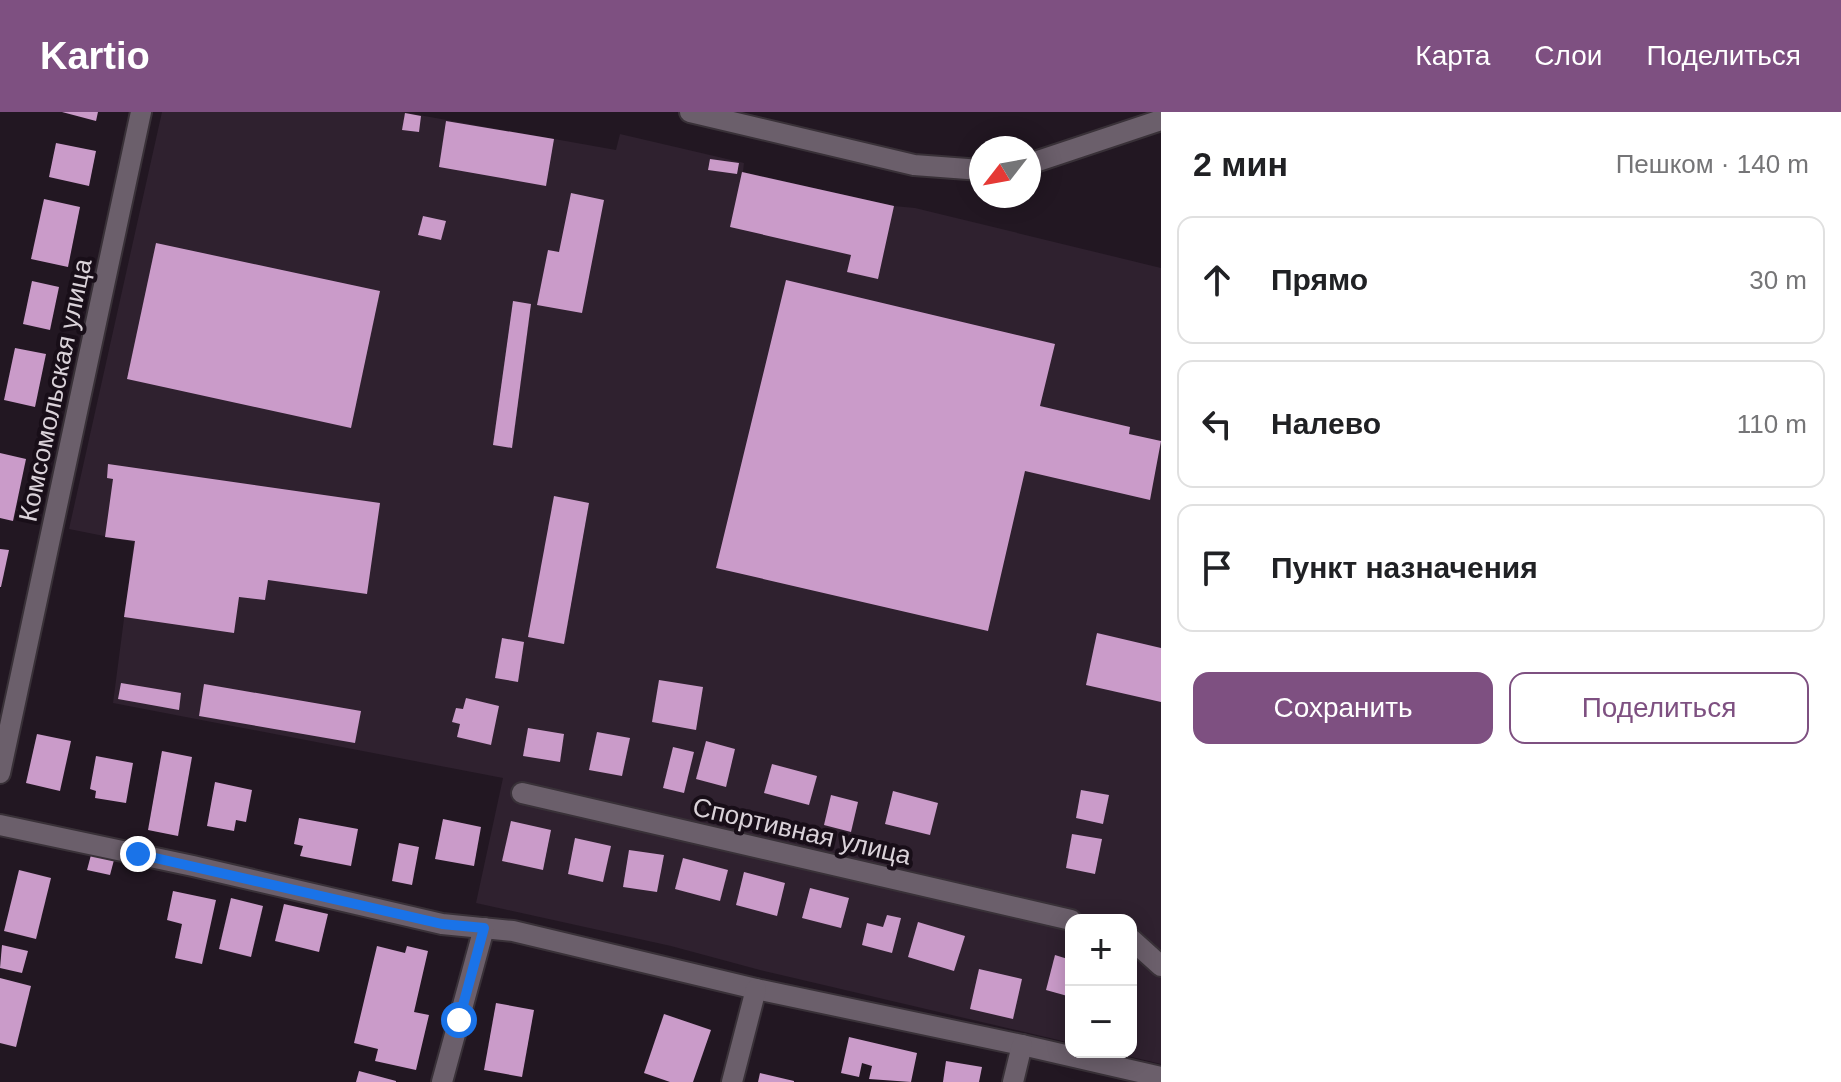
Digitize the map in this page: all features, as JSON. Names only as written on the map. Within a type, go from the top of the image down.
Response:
[{"type":"street","name":"Комсомольская улица","points":[[0,773],[141,112]]},
{"type":"street","points":[[690,112],[914,165],[969,169]]},
{"type":"street","points":[[1041,160],[1161,120]]},
{"type":"street","name":"Спортивная улица","points":[[522,793],[1065,919]]},
{"type":"street","points":[[0,825],[442,924],[513,931],[756,989],[1161,1077]]},
{"type":"street","points":[[442,1082],[484,928]]},
{"type":"street","points":[[1137,944],[1161,966]]},
{"type":"street","points":[[732,1082],[756,989]]},
{"type":"street","points":[[1013,1082],[1022,1045]]},
{"type":"shaded area","points":[[162,112],[402,112],[616,150],[620,134],[744,163],[743,172],[915,208],[1161,268],[1161,1064],[1136,1058],[1137,914],[1065,914],[1065,1042],[671,946],[476,903],[503,778],[113,703],[134,542],[69,529]]},
{"type":"building","points":[[62,112],[98,112],[96,121]]},
{"type":"building","points":[[405,113],[421,116],[419,132],[402,130]]},
{"type":"building","points":[[446,121],[554,139],[546,186],[439,167]]},
{"type":"building","points":[[56,143],[96,151],[89,186],[49,177]]},
{"type":"building","points":[[710,159],[739,163],[737,174],[708,170]]},
{"type":"building","points":[[742,172],[894,206],[878,279],[847,272],[851,255],[730,227]]},
{"type":"building","points":[[571,193],[604,200],[582,313],[537,305],[548,250],[559,252]]},
{"type":"building","points":[[44,199],[80,207],[68,267],[31,259]]},
{"type":"building","points":[[423,216],[446,221],[441,240],[418,235]]},
{"type":"building","points":[[156,243],[380,291],[351,428],[127,379]]},
{"type":"building","points":[[786,280],[1055,344],[1040,406],[1130,427],[1129,434],[1161,441],[1150,500],[1025,471],[988,631],[716,568]]},
{"type":"building","points":[[32,281],[59,287],[50,330],[23,324]]},
{"type":"building","points":[[513,301],[531,304],[512,448],[493,445]]},
{"type":"building","points":[[15,348],[46,354],[35,407],[4,400]]},
{"type":"building","points":[[0,453],[26,459],[13,521],[0,518]]},
{"type":"building","points":[[108,464],[380,503],[367,594],[268,580],[265,600],[239,597],[234,633],[124,617],[135,541],[105,537],[113,479],[107,478]]},
{"type":"building","points":[[554,496],[589,503],[564,644],[528,637]]},
{"type":"building","points":[[0,549],[9,550],[1,587],[0,587]]},
{"type":"building","points":[[1097,633],[1161,648],[1161,702],[1086,685]]},
{"type":"building","points":[[502,638],[524,642],[518,682],[495,678]]},
{"type":"building","points":[[659,680],[703,687],[696,730],[652,722]]},
{"type":"building","points":[[121,683],[181,693],[179,710],[118,699]]},
{"type":"building","points":[[204,684],[361,711],[355,743],[199,716]]},
{"type":"building","points":[[466,698],[499,706],[491,745],[457,737],[460,724],[452,722],[456,708],[463,709]]},
{"type":"building","points":[[528,728],[564,734],[560,762],[523,756]]},
{"type":"building","points":[[597,732],[630,738],[622,776],[589,770]]},
{"type":"building","points":[[37,734],[71,741],[60,791],[26,783]]},
{"type":"building","points":[[706,741],[735,749],[726,787],[696,779]]},
{"type":"building","points":[[673,747],[694,752],[684,793],[663,788]]},
{"type":"building","points":[[162,751],[192,757],[178,836],[148,830]]},
{"type":"building","points":[[96,756],[133,763],[126,803],[95,798],[96,791],[90,789]]},
{"type":"building","points":[[772,764],[817,776],[809,805],[764,793]]},
{"type":"building","points":[[215,782],[252,790],[246,822],[236,820],[234,831],[207,826]]},
{"type":"building","points":[[1081,790],[1109,795],[1103,824],[1076,818]]},
{"type":"building","points":[[893,791],[938,803],[930,835],[885,824]]},
{"type":"building","points":[[831,795],[858,802],[851,832],[824,825]]},
{"type":"building","points":[[299,818],[358,829],[351,866],[300,856],[303,846],[294,844]]},
{"type":"building","points":[[443,819],[481,827],[474,866],[435,859]]},
{"type":"building","points":[[511,821],[551,830],[543,870],[502,861]]},
{"type":"building","points":[[1072,834],[1102,839],[1095,874],[1066,868]]},
{"type":"building","points":[[575,838],[611,846],[603,882],[568,874]]},
{"type":"building","points":[[399,843],[419,847],[412,885],[392,881]]},
{"type":"building","points":[[629,850],[664,855],[657,892],[623,887]]},
{"type":"building","points":[[91,855],[114,860],[110,875],[87,870]]},
{"type":"building","points":[[683,858],[728,870],[720,901],[675,889]]},
{"type":"building","points":[[19,870],[51,878],[36,939],[4,931]]},
{"type":"building","points":[[744,872],[785,883],[777,916],[736,905]]},
{"type":"building","points":[[810,888],[849,898],[841,928],[802,918]]},
{"type":"building","points":[[173,891],[216,900],[202,964],[175,958],[182,924],[167,920]]},
{"type":"building","points":[[231,898],[263,906],[251,957],[219,949]]},
{"type":"building","points":[[284,904],[328,914],[319,952],[275,941]]},
{"type":"building","points":[[887,915],[901,918],[892,953],[862,945],[867,923],[883,927]]},
{"type":"building","points":[[918,922],[965,936],[954,971],[908,957]]},
{"type":"building","points":[[2,945],[28,951],[22,973],[0,968]]},
{"type":"building","points":[[377,946],[405,953],[407,946],[428,951],[414,1012],[429,1015],[416,1070],[375,1061],[378,1049],[354,1043]]},
{"type":"building","points":[[1055,955],[1065,958],[1065,995],[1046,990]]},
{"type":"building","points":[[979,969],[1022,979],[1013,1019],[970,1009]]},
{"type":"building","points":[[0,978],[31,986],[16,1047],[0,1043]]},
{"type":"building","points":[[496,1003],[534,1010],[522,1077],[484,1070]]},
{"type":"building","points":[[664,1014],[711,1030],[693,1082],[670,1082],[644,1073]]},
{"type":"building","points":[[849,1037],[917,1053],[911,1082],[869,1079],[872,1066],[862,1063],[859,1077],[841,1073]]},
{"type":"building","points":[[946,1061],[982,1067],[979,1082],[943,1082]]},
{"type":"building","points":[[359,1071],[396,1081],[396,1082],[356,1082]]},
{"type":"building","points":[[760,1073],[794,1081],[794,1082],[758,1082]]},
{"type":"route","points":[[138,854],[442,924],[484,928],[459,1020]]}]
